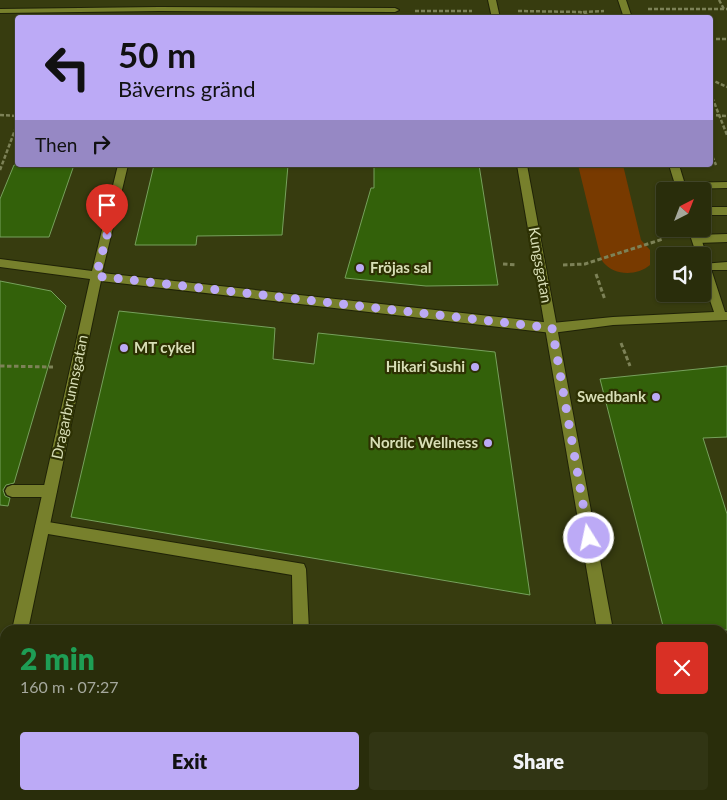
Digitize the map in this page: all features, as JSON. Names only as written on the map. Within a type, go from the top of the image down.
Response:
[{"type":"street","points":[[158,13],[162,0]]},
{"type":"street","points":[[492,0],[495,14]]},
{"type":"street","points":[[622,0],[627,15]]},
{"type":"street","points":[[0,11],[158,13],[395,10]]},
{"type":"street","name":"Dragarbrunnsgatan","points":[[21,625],[96,276],[123,167]]},
{"type":"street","name":"Kungsgatan","points":[[522,167],[604,625]]},
{"type":"street","points":[[675,167],[679,182]]},
{"type":"street","points":[[711,186],[727,185]]},
{"type":"street","points":[[711,211],[727,211]]},
{"type":"street","points":[[711,236],[727,238]]},
{"type":"street","points":[[0,262],[96,276],[552,328],[612,321],[724,316],[711,281]]},
{"type":"street","points":[[711,262],[727,266]]},
{"type":"street","points":[[12,491],[50,492]]},
{"type":"street","points":[[42,527],[299,569],[301,625]]},
{"type":"path","points":[[719,0],[726,9]]},
{"type":"path","points":[[645,9],[726,9]]},
{"type":"path","points":[[395,10],[495,14],[580,12],[588,15]]},
{"type":"path","points":[[713,39],[727,39]]},
{"type":"path","points":[[713,80],[727,87]]},
{"type":"path","points":[[713,100],[727,135]]},
{"type":"path","points":[[0,115],[15,116]]},
{"type":"path","points":[[713,115],[727,116]]},
{"type":"path","points":[[0,170],[15,130]]},
{"type":"path","points":[[713,158],[718,171]]},
{"type":"path","points":[[585,264],[663,239]]},
{"type":"path","points":[[0,366],[76,368]]},
{"type":"shaded area","points":[[578,167],[623,167],[641,240],[650,250],[650,265],[645,269],[632,273],[619,272],[608,267],[603,262]]},
{"type":"building","points":[[14,165],[15,167],[73,167],[49,237],[0,237],[0,199]]},
{"type":"building","points":[[154,167],[288,167],[282,235],[197,236],[196,245],[135,245]]},
{"type":"building","points":[[374,167],[479,167],[498,285],[426,286],[345,278],[371,188],[374,188]]},
{"type":"building","points":[[0,281],[51,291],[66,306],[14,483],[6,485],[3,490],[5,496],[10,498],[8,506],[0,505]]},
{"type":"building","points":[[119,311],[275,328],[273,359],[314,364],[318,333],[495,352],[530,595],[71,517]]},
{"type":"building","points":[[727,366],[727,437],[703,438],[727,514],[727,625],[663,625],[600,379]]},
{"type":"place","name":"Fröjas sal","points":[[360,268]]},
{"type":"place","name":"MT cykel","points":[[124,348]]},
{"type":"place","name":"Hikari Sushi","points":[[475,367]]},
{"type":"place","name":"Swedbank","points":[[656,397]]},
{"type":"place","name":"Nordic Wellness","points":[[488,443]]},
{"type":"route","points":[[107,235],[96,276],[552,328],[589,538]]}]
